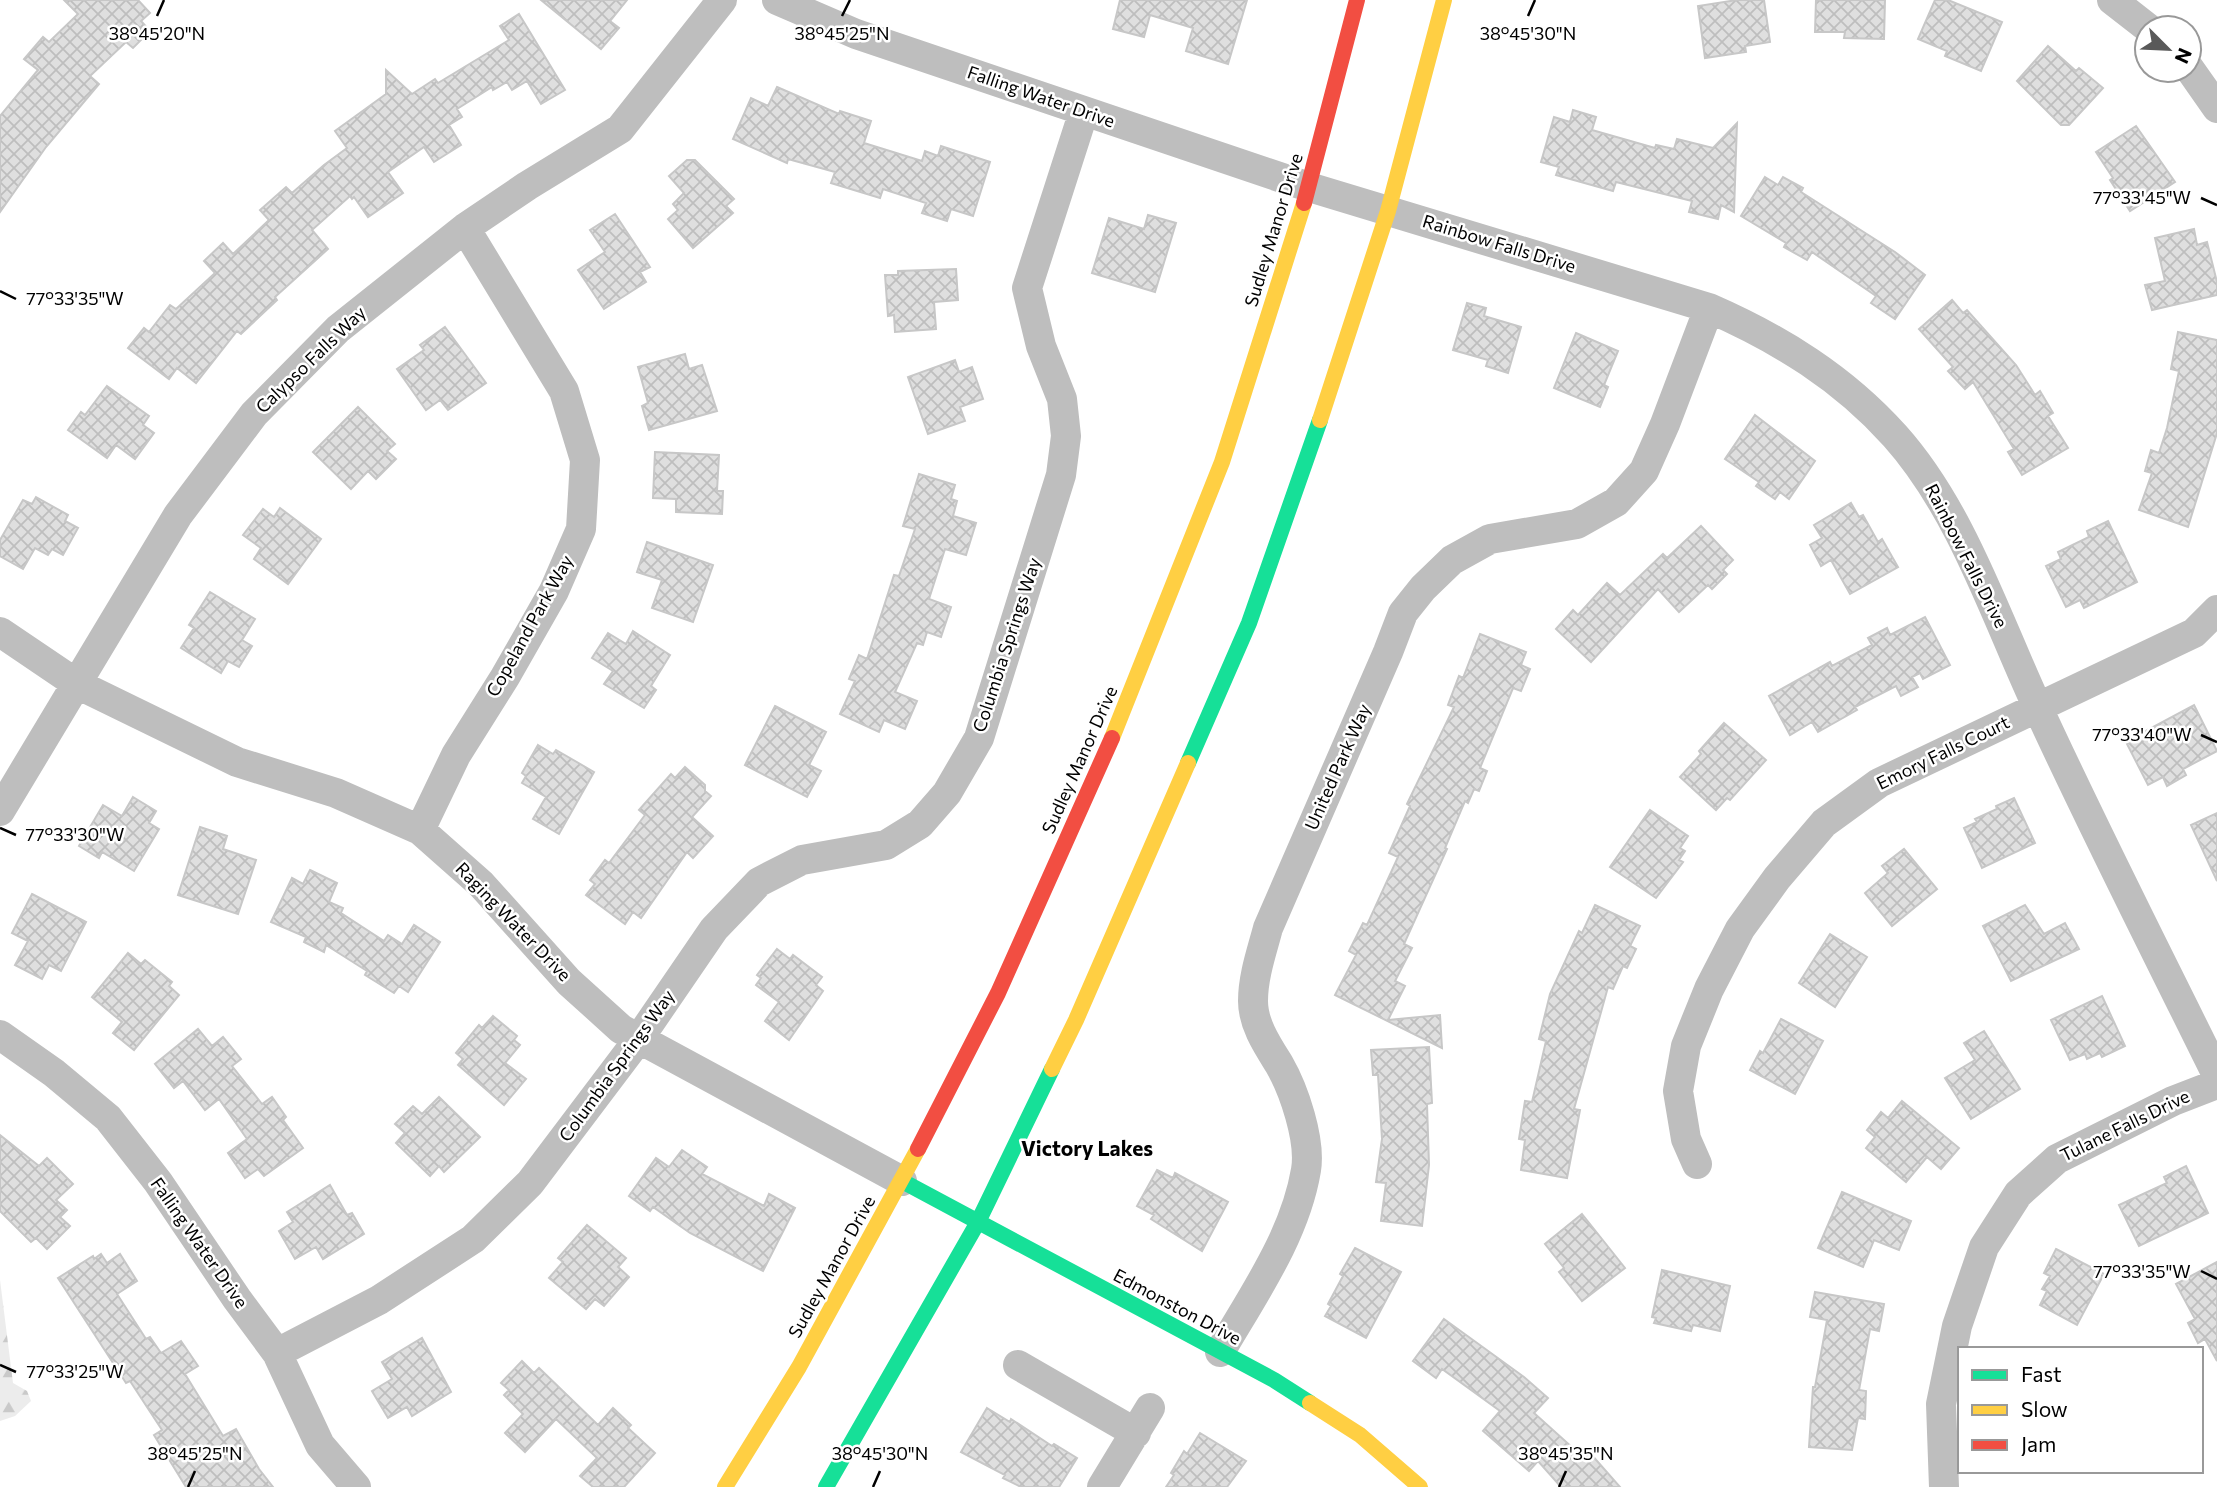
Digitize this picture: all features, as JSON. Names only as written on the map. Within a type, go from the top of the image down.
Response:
[{"type":"main road","name":"Sudley Manor Drive","points":[[724,1487],[799,1367],[902,1181],[998,993],[1125,709],[1222,462],[1309,187],[1357,0]]},
{"type":"main road","points":[[826,1487],[978,1222],[1076,1020],[1249,623],[1303,474],[1388,211],[1444,0]]},
{"type":"main road","name":"Edmonston Drive","points":[[902,1181],[1312,1403],[1360,1435],[1420,1487]]},
{"type":"street","name":"Calypso Falls Way","points":[[0,811],[178,515],[254,414],[338,329],[465,228],[620,129],[722,0]]},
{"type":"street","name":"Falling Water Drive","points":[[777,0],[856,34],[1309,187]]},
{"type":"street","points":[[2112,0],[2133,16]]},
{"type":"street","points":[[2200,84],[2217,108]]},
{"type":"street","name":"Columbia Springs Way","points":[[277,1353],[379,1300],[473,1239],[530,1183],[638,1040],[714,929],[760,882],[802,860],[886,845],[920,824],[947,793],[979,738],[1060,475],[1066,436],[1062,399],[1041,345],[1027,288],[1084,111]]},
{"type":"street","name":"Rainbow Falls Drive","points":[[1309,187],[1709,308],[1758,329],[1807,359],[1853,393],[1896,438],[1936,491],[1975,567],[2037,707],[2217,1075]]},
{"type":"street","name":"Copeland Park Way","points":[[420,830],[456,755],[554,591],[581,529],[585,460],[564,391],[465,228]]},
{"type":"street","name":"United Park Way","points":[[1220,1352],[1277,1255],[1307,1169],[1305,1135],[1295,1102],[1280,1066],[1263,1040],[1253,1002],[1257,969],[1268,928],[1403,613],[1423,588],[1452,560],[1490,539],[1577,524],[1616,502],[1644,471],[1709,308]]},
{"type":"street","name":"Emory Falls Court","points":[[1697,1164],[1686,1139],[1678,1091],[1686,1046],[1709,989],[1740,929],[1777,878],[1824,823],[1879,783],[2194,633],[2217,610]]},
{"type":"street","name":"Raging Water Drive","points":[[0,632],[77,684],[237,762],[336,793],[420,830],[481,884],[569,982],[621,1029],[902,1181]]},
{"type":"street","name":"Falling Water Drive","points":[[0,1035],[54,1073],[108,1118],[158,1182],[277,1353],[320,1445],[356,1487]]},
{"type":"street","name":"Tulane Falls Drive","points":[[1944,1487],[1941,1404],[1957,1326],[1984,1247],[2018,1194],[2057,1158],[2162,1106],[2217,1084]]},
{"type":"street","points":[[1018,1365],[1143,1420],[1102,1487]]},
{"type":"green space","points":[[0,1280],[13,1383],[27,1391],[31,1401],[15,1416],[0,1421]]},
{"type":"building","points":[[64,0],[138,0],[150,13],[141,21],[150,31],[133,48],[126,42],[90,76],[99,84],[46,147],[0,212],[0,116],[38,70],[24,59],[43,37],[49,42],[78,14]]},
{"type":"building","points":[[541,0],[627,0],[610,21],[619,28],[601,49]]},
{"type":"building","points":[[1120,0],[1247,0],[1228,64],[1186,51],[1193,28],[1150,15],[1144,37],[1113,29]]},
{"type":"building","points":[[1737,0],[1764,0],[1770,42],[1745,46],[1746,52],[1705,58],[1698,6]]},
{"type":"building","points":[[1816,0],[1885,0],[1884,39],[1844,38],[1845,32],[1815,32]]},
{"type":"building","points":[[1935,0],[1948,0],[2002,22],[1981,71],[1945,56],[1947,51],[1918,39]]},
{"type":"building","points":[[519,14],[565,90],[541,104],[527,81],[512,90],[507,82],[493,90],[492,87],[457,109],[462,117],[449,125],[461,145],[434,162],[424,147],[388,172],[403,193],[368,217],[354,197],[352,199],[350,196],[312,230],[328,249],[275,297],[277,300],[241,334],[237,331],[196,383],[177,368],[169,379],[128,348],[144,328],[149,332],[170,305],[176,309],[215,273],[204,261],[223,243],[233,254],[269,220],[260,210],[286,187],[292,193],[347,148],[335,131],[386,94],[386,70],[412,94],[435,79],[438,83],[509,40],[500,26]]},
{"type":"building","points":[[2048,46],[2076,71],[2079,68],[2103,88],[2069,125],[2061,125],[2017,81]]},
{"type":"building","points":[[777,87],[839,114],[840,111],[871,121],[864,143],[922,161],[925,151],[938,156],[941,146],[990,162],[973,216],[951,209],[947,221],[922,213],[926,203],[883,189],[880,198],[831,183],[835,172],[788,159],[787,163],[733,139],[751,98],[768,106]]},
{"type":"building","points":[[1573,110],[1596,117],[1592,130],[1655,148],[1656,145],[1674,149],[1677,139],[1713,148],[1737,123],[1734,212],[1721,205],[1718,219],[1689,212],[1692,201],[1616,182],[1613,191],[1556,175],[1559,167],[1541,162],[1554,117],[1570,122]]},
{"type":"building","points":[[2136,126],[2175,182],[2130,211],[2096,152]]},
{"type":"building","points":[[687,160],[695,160],[734,199],[726,206],[733,213],[693,248],[668,219],[678,210],[673,204],[684,193],[669,176]]},
{"type":"building","points":[[1765,177],[1778,185],[1783,177],[1803,188],[1801,192],[1895,252],[1925,275],[1895,319],[1871,303],[1876,296],[1812,252],[1807,260],[1784,247],[1786,243],[1741,216]]},
{"type":"building","points":[[615,214],[650,267],[640,272],[646,282],[604,309],[578,270],[605,252],[590,230]]},
{"type":"building","points":[[1148,215],[1176,223],[1155,292],[1092,273],[1109,218],[1144,229]]},
{"type":"building","points":[[2194,229],[2197,245],[2207,242],[2217,282],[2217,295],[2152,310],[2145,285],[2165,281],[2155,238]]},
{"type":"building","points":[[956,269],[958,300],[934,302],[936,329],[895,332],[894,315],[888,316],[885,275],[898,275],[898,271]]},
{"type":"building","points":[[1952,300],[1963,313],[1967,310],[2016,365],[2035,395],[2040,391],[2053,413],[2048,416],[2068,448],[2022,475],[2008,452],[2014,449],[1973,382],[1965,389],[1948,371],[1953,367],[1919,329]]},
{"type":"building","points":[[1467,303],[1486,308],[1484,316],[1521,327],[1508,373],[1486,366],[1488,360],[1453,350]]},
{"type":"building","points":[[445,327],[486,383],[448,410],[440,400],[426,410],[397,369],[424,350],[420,345]]},
{"type":"building","points":[[2178,332],[2217,340],[2217,433],[2188,527],[2139,510],[2152,473],[2145,471],[2151,450],[2159,453],[2167,428],[2179,371],[2171,369]]},
{"type":"building","points":[[1576,333],[1618,351],[1604,385],[1608,387],[1600,407],[1554,388]]},
{"type":"building","points":[[685,354],[689,369],[702,365],[717,411],[649,430],[642,406],[648,403],[638,367]]},
{"type":"building","points":[[955,360],[959,372],[972,367],[983,399],[960,407],[965,421],[928,434],[908,377]]},
{"type":"building","points":[[107,386],[149,416],[143,425],[154,433],[135,459],[116,445],[107,458],[68,430],[81,412],[85,415]]},
{"type":"building","points":[[358,407],[395,444],[387,451],[396,459],[376,479],[368,471],[351,489],[313,452]]},
{"type":"building","points":[[1755,415],[1815,461],[1789,499],[1780,492],[1775,499],[1756,486],[1759,482],[1725,459]]},
{"type":"building","points":[[655,452],[719,455],[717,491],[723,491],[722,514],[676,512],[676,499],[653,498]]},
{"type":"building","points":[[919,474],[955,485],[951,499],[957,501],[953,516],[976,523],[966,555],[945,549],[929,599],[951,607],[941,637],[927,632],[923,645],[917,643],[895,692],[917,701],[905,729],[884,720],[879,732],[840,714],[855,681],[849,679],[859,655],[867,659],[894,575],[899,576],[915,529],[903,526]]},
{"type":"building","points":[[36,497],[68,515],[65,521],[78,528],[63,555],[52,549],[48,555],[35,548],[23,569],[0,556],[0,540],[23,500],[32,504]]},
{"type":"building","points":[[1851,503],[1859,517],[1863,515],[1878,542],[1882,539],[1898,567],[1850,594],[1831,560],[1821,566],[1810,545],[1822,538],[1814,525]]},
{"type":"building","points":[[280,508],[321,539],[288,584],[254,559],[261,548],[243,535],[263,509],[274,517]]},
{"type":"building","points":[[2108,521],[2137,582],[2084,608],[2080,600],[2066,607],[2046,566],[2061,559],[2058,552],[2089,537],[2087,531]]},
{"type":"building","points":[[1701,526],[1733,560],[1723,570],[1727,574],[1712,589],[1708,585],[1679,612],[1658,589],[1591,662],[1556,629],[1573,610],[1578,615],[1607,583],[1620,595],[1663,554],[1667,558]]},
{"type":"building","points":[[647,542],[713,565],[693,622],[652,608],[662,580],[637,572]]},
{"type":"building","points":[[210,592],[255,619],[242,640],[252,646],[239,667],[228,661],[221,673],[181,648],[194,628],[189,625]]},
{"type":"building","points":[[1925,617],[1950,665],[1923,679],[1920,673],[1912,677],[1918,687],[1901,696],[1896,686],[1855,707],[1857,710],[1818,732],[1812,722],[1790,735],[1769,696],[1830,662],[1832,666],[1872,645],[1868,638],[1887,628],[1890,635]]},
{"type":"building","points":[[633,631],[670,655],[651,686],[656,690],[644,708],[604,684],[613,671],[592,658],[608,633],[626,644]]},
{"type":"building","points":[[1480,634],[1526,652],[1521,665],[1530,669],[1521,691],[1513,688],[1480,768],[1487,771],[1479,791],[1474,789],[1468,803],[1465,801],[1445,848],[1447,849],[1404,944],[1412,948],[1395,981],[1405,986],[1388,1020],[1440,1015],[1442,1048],[1335,995],[1356,955],[1349,951],[1363,923],[1367,925],[1398,857],[1389,853],[1410,806],[1407,804],[1454,707],[1448,705],[1459,676],[1463,678]]},
{"type":"building","points":[[2194,705],[2217,751],[2183,769],[2186,775],[2167,786],[2163,777],[2148,785],[2127,744],[2141,737],[2140,734]]},
{"type":"building","points":[[775,706],[826,732],[809,765],[821,771],[807,797],[745,765]]},
{"type":"building","points":[[1724,723],[1766,760],[1730,800],[1727,798],[1716,810],[1680,777]]},
{"type":"building","points":[[538,745],[553,754],[556,750],[594,772],[559,834],[533,819],[546,797],[522,783],[526,776],[522,773]]},
{"type":"building","points":[[685,767],[705,785],[705,791],[711,796],[692,817],[713,836],[693,858],[687,852],[641,918],[633,912],[625,924],[586,895],[595,884],[590,880],[605,860],[609,863],[645,815],[639,810],[671,774],[675,778]]},
{"type":"building","points":[[133,797],[156,811],[149,823],[159,829],[134,871],[102,852],[99,858],[79,846],[103,805],[122,816]]},
{"type":"building","points":[[2014,798],[2035,843],[1982,868],[1964,828],[1977,822],[1975,819],[1997,809],[1996,806]]},
{"type":"building","points":[[1650,810],[1688,836],[1680,848],[1685,851],[1679,860],[1683,862],[1656,898],[1610,867]]},
{"type":"building","points":[[2217,813],[2217,881],[2191,825]]},
{"type":"building","points":[[200,827],[227,836],[223,849],[256,860],[238,914],[178,895]]},
{"type":"building","points":[[1904,849],[1937,889],[1892,926],[1865,893],[1888,873],[1882,866]]},
{"type":"building","points":[[310,870],[337,883],[329,902],[343,908],[341,913],[384,941],[388,935],[402,944],[414,925],[440,942],[408,992],[399,986],[394,993],[365,975],[367,971],[326,945],[324,952],[304,942],[306,937],[271,922],[292,878],[303,884]]},
{"type":"building","points":[[32,894],[86,922],[61,971],[49,965],[42,979],[15,965],[28,941],[12,933]]},
{"type":"building","points":[[1595,905],[1640,926],[1630,946],[1636,949],[1627,968],[1623,966],[1613,989],[1608,987],[1574,1109],[1580,1110],[1567,1178],[1521,1170],[1525,1140],[1519,1139],[1525,1101],[1532,1102],[1546,1041],[1539,1039],[1550,994],[1579,931],[1582,933]]},
{"type":"building","points":[[2025,905],[2044,934],[2065,923],[2079,949],[2011,981],[1983,926]]},
{"type":"building","points":[[1830,934],[1867,957],[1835,1007],[1799,983]]},
{"type":"building","points":[[777,949],[790,959],[793,955],[822,977],[816,985],[823,991],[789,1040],[765,1021],[779,1002],[756,985],[761,978],[757,975]]},
{"type":"building","points":[[128,953],[141,964],[145,960],[172,982],[169,986],[179,995],[134,1050],[113,1033],[122,1022],[92,997]]},
{"type":"building","points":[[2102,996],[2125,1046],[2102,1057],[2100,1053],[2087,1059],[2085,1054],[2070,1060],[2051,1020]]},
{"type":"building","points":[[493,1016],[517,1036],[514,1040],[520,1045],[505,1063],[526,1079],[504,1105],[458,1065],[463,1059],[456,1053],[479,1025],[482,1028]]},
{"type":"building","points":[[1781,1019],[1823,1041],[1795,1094],[1750,1070],[1760,1051],[1763,1053]]},
{"type":"building","points":[[198,1029],[212,1046],[223,1037],[241,1059],[232,1066],[262,1104],[272,1097],[286,1117],[283,1120],[303,1148],[264,1176],[258,1169],[245,1178],[228,1153],[247,1139],[219,1099],[205,1110],[183,1081],[174,1088],[155,1064]]},
{"type":"building","points":[[1984,1031],[2020,1089],[1971,1119],[1945,1078],[1975,1060],[1964,1043]]},
{"type":"building","points":[[1429,1047],[1432,1103],[1427,1104],[1429,1165],[1422,1226],[1381,1221],[1386,1183],[1376,1182],[1382,1139],[1378,1075],[1373,1075],[1371,1050]]},
{"type":"building","points":[[439,1097],[480,1137],[444,1172],[439,1166],[430,1176],[396,1143],[405,1133],[395,1124],[413,1106],[422,1114]]},
{"type":"building","points":[[1902,1101],[1959,1148],[1941,1169],[1927,1157],[1906,1182],[1866,1148],[1875,1137],[1867,1130],[1881,1112],[1888,1118]]},
{"type":"building","points":[[0,1135],[39,1166],[47,1158],[73,1184],[56,1200],[67,1210],[60,1217],[70,1226],[47,1249],[36,1238],[31,1242],[0,1211]]},
{"type":"building","points":[[682,1150],[707,1167],[702,1174],[764,1206],[769,1194],[795,1208],[763,1271],[690,1233],[653,1207],[650,1211],[629,1196],[656,1158],[669,1167]]},
{"type":"building","points":[[2186,1166],[2208,1213],[2139,1246],[2119,1205],[2167,1183],[2164,1177]]},
{"type":"building","points":[[1157,1170],[1173,1178],[1175,1173],[1228,1202],[1202,1251],[1151,1219],[1154,1215],[1137,1206]]},
{"type":"building","points":[[330,1185],[347,1215],[352,1213],[364,1234],[323,1259],[316,1247],[295,1259],[279,1231],[293,1222],[287,1212]]},
{"type":"building","points":[[1842,1192],[1911,1221],[1899,1250],[1874,1240],[1863,1267],[1818,1248]]},
{"type":"building","points":[[1582,1214],[1625,1268],[1582,1301],[1559,1272],[1564,1268],[1545,1244]]},
{"type":"building","points":[[587,1225],[626,1258],[618,1267],[629,1277],[604,1306],[595,1299],[586,1309],[549,1278],[563,1262],[558,1258]]},
{"type":"building","points":[[1355,1248],[1401,1272],[1366,1338],[1325,1316],[1331,1306],[1328,1304],[1343,1276],[1340,1274]]},
{"type":"building","points":[[2056,1249],[2104,1274],[2077,1325],[2040,1305],[2047,1291],[2042,1289],[2050,1276],[2044,1273]]},
{"type":"building","points":[[101,1254],[107,1263],[120,1254],[137,1281],[117,1294],[146,1339],[150,1337],[161,1353],[181,1341],[198,1366],[185,1374],[223,1436],[236,1429],[259,1469],[273,1487],[186,1487],[154,1435],[162,1430],[130,1381],[126,1383],[58,1278],[93,1256],[94,1259]]},
{"type":"building","points":[[2217,1262],[2217,1361],[2205,1339],[2198,1343],[2188,1323],[2195,1319],[2176,1284]]},
{"type":"building","points":[[1662,1270],[1730,1286],[1720,1331],[1693,1325],[1691,1331],[1654,1323],[1656,1318],[1652,1317]]},
{"type":"building","points":[[1815,1292],[1884,1304],[1879,1331],[1870,1329],[1859,1390],[1866,1391],[1865,1419],[1858,1418],[1852,1450],[1809,1447],[1813,1387],[1827,1320],[1810,1317]]},
{"type":"building","points":[[1444,1319],[1524,1377],[1548,1398],[1534,1413],[1584,1458],[1590,1453],[1620,1487],[1561,1487],[1538,1461],[1529,1471],[1483,1431],[1500,1411],[1442,1369],[1436,1378],[1413,1361]]},
{"type":"building","points":[[422,1338],[451,1392],[412,1416],[407,1407],[388,1418],[372,1391],[392,1379],[382,1362]]},
{"type":"building","points":[[522,1361],[534,1373],[539,1368],[598,1425],[613,1408],[631,1425],[628,1428],[655,1453],[624,1487],[593,1487],[580,1476],[597,1458],[556,1419],[525,1452],[505,1433],[523,1414],[504,1395],[509,1390],[501,1383]]},
{"type":"building","points":[[987,1408],[1077,1458],[1059,1487],[1021,1487],[1003,1478],[1005,1475],[961,1452]]},
{"type":"building","points":[[1200,1433],[1246,1461],[1227,1487],[1166,1487],[1184,1451],[1187,1454]]},
{"type":"traffic: fast","points":[[1188,763],[1249,623],[1320,420]]},
{"type":"traffic: fast","points":[[826,1487],[978,1222],[1052,1069]]},
{"type":"traffic: fast","points":[[902,1181],[1274,1380],[1310,1403]]},
{"type":"traffic: slow","points":[[1320,420],[1388,211],[1444,0]]},
{"type":"traffic: slow","points":[[1112,738],[1222,462],[1304,203]]},
{"type":"traffic: slow","points":[[1052,1069],[1188,763]]},
{"type":"traffic: slow","points":[[725,1487],[799,1367],[918,1149]]},
{"type":"traffic: slow","points":[[1310,1403],[1360,1435],[1420,1487]]},
{"type":"traffic: jam","points":[[1304,203],[1357,0]]},
{"type":"traffic: jam","points":[[918,1149],[998,993],[1112,738]]},
{"type":"district","name":"Victory Lakes","points":[[1087,1149]]}]
